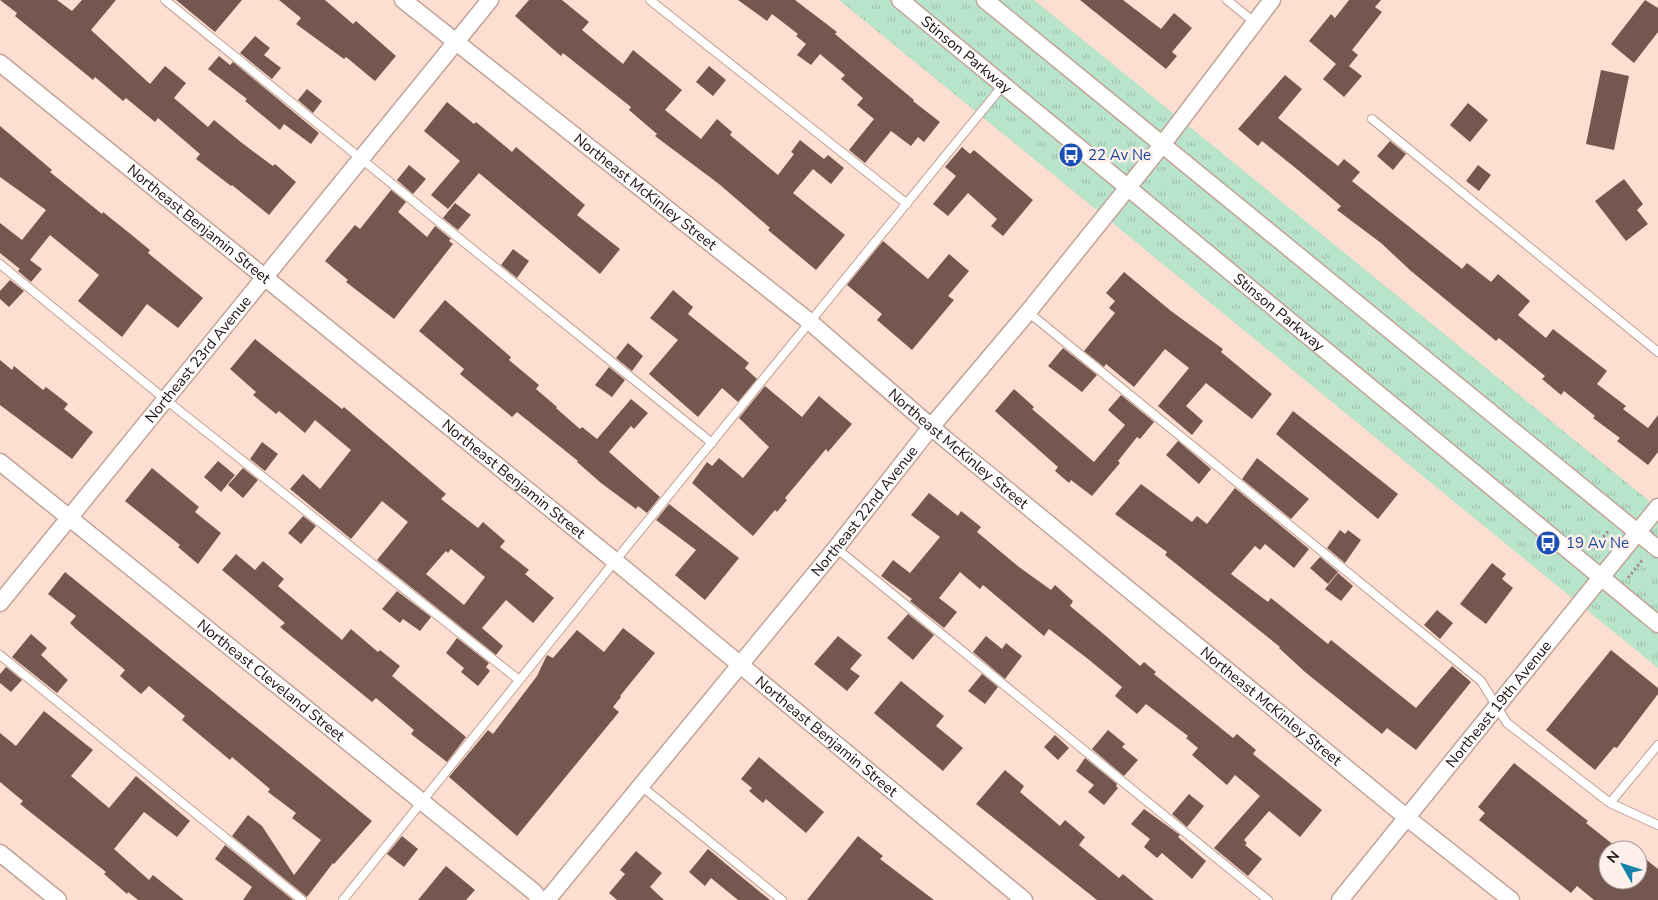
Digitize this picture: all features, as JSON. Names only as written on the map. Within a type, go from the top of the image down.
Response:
[{"type":"street","name":"Northeast McKinley Street","points":[[403,0],[456,44],[810,322],[931,427],[1406,817],[1510,900]]},
{"type":"street","name":"Northeast 23rd Avenue","points":[[0,603],[490,0]]},
{"type":"street","name":"Stinson Parkway","points":[[900,0],[1658,624]]},
{"type":"street","points":[[985,0],[1637,532],[1653,551]]},
{"type":"street","name":"Northeast 22nd Avenue","points":[[547,900],[836,548],[931,427],[1028,312],[1162,145],[1272,0]]},
{"type":"street","name":"Northeast Benjamin Street","points":[[0,63],[614,561],[1024,900]]},
{"type":"street","name":"Northeast Cleveland Street","points":[[0,462],[534,892],[540,900]]},
{"type":"street","name":"Northeast 19th Avenue","points":[[1340,900],[1600,576],[1658,507]]},
{"type":"street","points":[[0,853],[58,900]]},
{"type":"lane","points":[[165,0],[712,443]]},
{"type":"lane","points":[[650,0],[907,204]]},
{"type":"lane","points":[[1227,0],[1254,22]]},
{"type":"lane","points":[[343,900],[614,561],[1004,84]]},
{"type":"lane","points":[[1372,119],[1658,352]]},
{"type":"lane","points":[[0,264],[166,400],[519,680]]},
{"type":"lane","points":[[1028,312],[1482,681],[1507,723],[1610,803],[1658,825]]},
{"type":"lane","points":[[836,548],[1268,900]]},
{"type":"lane","points":[[0,655],[302,900]]},
{"type":"lane","points":[[1610,803],[1658,745]]},
{"type":"lane","points":[[641,786],[782,900]]},
{"type":"path","points":[[1589,555],[1614,524]]},
{"type":"path","points":[[1625,582],[1653,551]]},
{"type":"green space","points":[[839,0],[1034,0],[1658,508],[1658,668]]},
{"type":"building","points":[[0,0],[57,0],[72,11],[82,0],[116,0],[91,30],[150,84],[165,66],[186,83],[174,98],[208,127],[214,120],[273,166],[275,164],[296,182],[269,215],[196,159],[200,154],[158,118],[155,122],[126,98],[123,101],[95,77],[93,80],[15,16],[17,13]]},
{"type":"building","points":[[176,0],[242,0],[215,32]]},
{"type":"building","points":[[279,0],[325,0],[353,24],[356,21],[396,56],[375,81],[346,57],[344,59],[296,24],[301,18]]},
{"type":"building","points":[[529,0],[562,0],[589,22],[582,30],[623,64],[633,50],[682,90],[665,110],[701,139],[717,119],[732,132],[730,135],[778,175],[794,154],[791,152],[800,140],[824,159],[828,155],[844,168],[831,184],[813,169],[793,193],[845,235],[816,270],[768,230],[770,228],[719,184],[655,136],[657,134],[629,110],[631,107],[563,53],[561,56],[515,16]]},
{"type":"building","points":[[738,0],[795,0],[837,32],[835,34],[940,122],[924,142],[918,137],[911,146],[891,131],[865,163],[849,150],[874,119],[857,105],[863,98],[841,79],[845,75],[820,54],[811,65],[797,55],[806,44],[796,36],[798,34],[772,14],[767,21]]},
{"type":"building","points":[[1080,0],[1123,0],[1161,29],[1174,13],[1192,28],[1172,52],[1177,56],[1166,69]]},
{"type":"building","points":[[1349,0],[1381,0],[1375,7],[1382,12],[1352,50],[1358,55],[1349,66],[1362,76],[1344,97],[1323,79],[1336,64],[1309,41],[1331,14],[1335,18]]},
{"type":"building","points":[[1645,0],[1658,8],[1658,32],[1634,63],[1611,44]]},
{"type":"building","points":[[255,36],[270,48],[264,55],[281,68],[272,79],[240,53]]},
{"type":"building","points":[[219,56],[230,65],[233,62],[319,133],[311,144],[284,124],[280,130],[245,101],[247,99],[208,69]]},
{"type":"building","points":[[709,66],[726,80],[713,96],[696,82]]},
{"type":"building","points":[[1601,70],[1629,76],[1614,150],[1586,144]]},
{"type":"building","points":[[1285,75],[1302,89],[1278,118],[1338,166],[1344,159],[1360,172],[1352,181],[1462,269],[1467,263],[1491,282],[1498,274],[1517,290],[1530,301],[1518,315],[1546,338],[1553,329],[1607,371],[1597,384],[1626,406],[1623,409],[1648,428],[1658,415],[1658,452],[1648,465],[1617,441],[1620,438],[1593,418],[1595,416],[1564,391],[1561,395],[1542,379],[1545,376],[1499,338],[1496,341],[1411,271],[1381,243],[1337,210],[1341,206],[1298,170],[1262,141],[1258,146],[1238,129]]},
{"type":"building","points":[[307,89],[322,101],[313,113],[298,100]]},
{"type":"building","points":[[447,102],[474,124],[476,122],[512,152],[516,147],[585,205],[577,215],[620,249],[600,274],[479,173],[448,209],[431,195],[460,161],[424,131]]},
{"type":"building","points":[[1468,103],[1488,120],[1470,142],[1450,125]]},
{"type":"building","points":[[0,126],[52,170],[50,172],[150,250],[148,253],[203,298],[178,328],[147,304],[122,337],[78,301],[99,275],[50,235],[30,260],[42,269],[31,282],[18,271],[20,269],[0,253],[0,223],[22,240],[46,210],[0,177]]},
{"type":"building","points":[[1390,141],[1406,154],[1393,170],[1377,156]]},
{"type":"building","points":[[962,147],[970,154],[974,150],[1033,200],[1003,236],[991,226],[997,219],[968,193],[948,216],[933,204],[956,176],[945,167]]},
{"type":"building","points":[[409,165],[426,179],[413,194],[397,180]]},
{"type":"building","points":[[1478,165],[1491,175],[1479,191],[1466,181]]},
{"type":"building","points":[[1624,179],[1643,204],[1637,210],[1648,224],[1626,241],[1595,201]]},
{"type":"building","points":[[391,190],[406,202],[398,212],[427,237],[435,226],[451,239],[449,241],[453,244],[394,319],[346,282],[348,280],[325,261],[355,225],[360,229]]},
{"type":"building","points":[[455,203],[471,215],[458,230],[443,218]]},
{"type":"building","points":[[883,241],[928,279],[949,254],[969,271],[948,296],[954,300],[912,350],[877,320],[882,314],[847,285]]},
{"type":"building","points":[[513,249],[529,261],[517,278],[501,265]]},
{"type":"building","points":[[1124,272],[1171,311],[1223,349],[1221,352],[1272,394],[1252,419],[1206,383],[1186,406],[1203,421],[1192,435],[1158,406],[1189,368],[1165,349],[1134,387],[1106,364],[1104,367],[1084,351],[1115,313],[1109,308],[1115,301],[1106,293]]},
{"type":"building","points":[[10,280],[24,291],[9,307],[0,299],[0,291]]},
{"type":"building","points":[[673,290],[693,307],[688,314],[749,363],[745,368],[757,379],[738,402],[722,388],[698,417],[649,374],[678,340],[650,318]]},
{"type":"building","points":[[445,300],[511,357],[509,360],[539,385],[536,389],[556,408],[580,429],[582,427],[597,439],[631,399],[648,413],[634,429],[631,426],[609,452],[660,497],[647,513],[638,506],[636,509],[601,483],[578,461],[517,412],[512,417],[460,374],[464,369],[419,331]]},
{"type":"building","points":[[255,339],[342,409],[344,407],[446,494],[441,499],[478,528],[483,522],[505,541],[500,547],[529,570],[525,574],[554,598],[533,623],[506,600],[482,628],[503,646],[496,655],[377,560],[408,522],[382,501],[351,539],[290,489],[303,474],[320,489],[351,450],[315,420],[305,433],[279,411],[276,414],[253,395],[256,392],[230,369]],"holes":[[[451,549],[485,577],[464,605],[426,574],[446,551],[448,553]]]},
{"type":"building","points":[[628,343],[643,356],[632,371],[616,358]]},
{"type":"building","points":[[1063,348],[1097,375],[1082,392],[1048,366]]},
{"type":"building","points":[[0,360],[12,370],[14,366],[43,390],[46,387],[68,404],[64,409],[93,432],[72,459],[0,405]]},
{"type":"building","points":[[609,367],[625,380],[612,397],[595,385]]},
{"type":"building","points":[[765,386],[802,417],[819,396],[852,424],[828,452],[826,449],[785,498],[787,500],[777,512],[775,510],[753,536],[692,483],[707,462],[712,466],[719,458],[743,478],[769,447],[739,418]]},
{"type":"building","points":[[1014,389],[1034,407],[1032,409],[1094,462],[1125,425],[1108,410],[1121,395],[1154,422],[1140,439],[1137,437],[1118,461],[1120,463],[1092,496],[1071,480],[1069,483],[1055,471],[1058,467],[995,411]]},
{"type":"building","points":[[1293,411],[1398,494],[1378,519],[1276,434]]},
{"type":"building","points":[[1178,441],[1211,469],[1199,484],[1166,455]]},
{"type":"building","points":[[262,442],[278,454],[265,471],[250,459]]},
{"type":"building","points":[[1257,458],[1309,499],[1291,519],[1242,479]]},
{"type":"building","points":[[218,461],[235,475],[221,492],[204,477]]},
{"type":"building","points":[[152,468],[199,507],[195,512],[221,533],[198,564],[178,547],[180,545],[125,501]]},
{"type":"building","points":[[243,468],[258,480],[243,498],[228,485]]},
{"type":"building","points":[[1141,484],[1192,522],[1197,516],[1207,524],[1235,488],[1309,549],[1294,568],[1265,544],[1260,550],[1255,546],[1231,574],[1268,602],[1271,598],[1328,644],[1331,640],[1416,708],[1452,666],[1471,682],[1416,750],[1387,728],[1382,734],[1305,672],[1280,647],[1165,555],[1167,552],[1115,514]]},
{"type":"building","points":[[929,493],[958,516],[961,511],[981,527],[977,532],[1019,567],[1051,590],[1055,585],[1073,601],[1070,606],[1140,666],[1144,662],[1156,672],[1154,674],[1233,738],[1237,734],[1256,750],[1253,754],[1322,810],[1300,837],[1269,811],[1244,840],[1247,843],[1245,845],[1262,859],[1248,876],[1214,848],[1260,796],[1235,775],[1227,785],[1192,755],[1198,748],[1186,738],[1188,736],[1146,704],[1137,714],[1115,696],[1122,687],[1088,659],[1049,629],[1044,636],[983,585],[980,589],[960,572],[939,598],[957,612],[944,628],[910,601],[912,599],[881,576],[893,560],[910,573],[940,537],[911,515]]},
{"type":"building","points":[[669,504],[739,558],[705,600],[675,575],[696,550],[656,520]]},
{"type":"building","points":[[303,516],[316,526],[301,544],[288,533]]},
{"type":"building","points":[[1340,530],[1345,534],[1348,530],[1361,540],[1345,563],[1327,548]]},
{"type":"building","points":[[236,554],[255,570],[263,561],[284,579],[278,586],[342,640],[351,629],[378,652],[380,650],[400,666],[392,676],[466,737],[447,762],[411,734],[414,730],[376,698],[372,702],[280,627],[285,623],[222,570]]},
{"type":"building","points":[[1320,557],[1338,572],[1328,584],[1310,568]]},
{"type":"building","points":[[1492,563],[1506,574],[1502,579],[1513,588],[1486,624],[1460,604]]},
{"type":"building","points":[[65,572],[372,821],[333,863],[307,897],[232,836],[248,815],[262,826],[294,875],[321,840],[292,818],[296,813],[268,792],[270,789],[232,757],[230,760],[182,720],[185,716],[149,686],[141,694],[120,676],[125,670],[76,629],[70,623],[76,616],[48,594]]},
{"type":"building","points":[[1338,573],[1353,586],[1341,601],[1325,589]]},
{"type":"building","points":[[397,591],[431,617],[420,631],[403,619],[400,623],[382,609]]},
{"type":"building","points":[[1437,610],[1453,623],[1440,639],[1424,625]]},
{"type":"building","points":[[908,614],[934,635],[913,660],[887,638]]},
{"type":"building","points":[[623,628],[655,653],[613,707],[619,712],[517,836],[449,777],[488,730],[493,734],[537,676],[547,655],[553,658],[577,630],[604,652]]},
{"type":"building","points":[[31,634],[47,648],[41,655],[68,680],[57,693],[12,657]]},
{"type":"building","points":[[838,636],[862,655],[850,669],[860,676],[847,691],[814,664]]},
{"type":"building","points":[[986,636],[1002,649],[1006,643],[1022,656],[1005,679],[973,652]]},
{"type":"building","points":[[457,638],[489,663],[486,667],[490,671],[478,686],[461,672],[464,668],[446,653]]},
{"type":"building","points":[[1611,650],[1658,688],[1658,694],[1617,748],[1614,747],[1595,770],[1546,730]]},
{"type":"building","points":[[6,667],[22,680],[11,692],[0,683],[0,674]]},
{"type":"building","points":[[982,674],[998,687],[985,704],[968,691]]},
{"type":"building","points":[[901,681],[944,716],[936,726],[963,748],[943,771],[874,713]]},
{"type":"building","points":[[44,711],[93,750],[71,776],[109,808],[136,776],[190,821],[177,837],[144,812],[114,849],[149,880],[153,875],[184,900],[138,900],[128,892],[127,894],[104,874],[106,872],[20,804],[23,801],[0,782],[0,733],[16,746]]},
{"type":"building","points":[[1108,730],[1125,744],[1122,747],[1138,760],[1124,776],[1092,749]]},
{"type":"building","points":[[1055,735],[1069,748],[1058,760],[1044,747]]},
{"type":"building","points":[[759,757],[824,812],[806,833],[766,799],[763,803],[749,791],[752,788],[741,779]]},
{"type":"building","points":[[1085,758],[1117,784],[1118,788],[1104,805],[1088,792],[1094,785],[1076,771]]},
{"type":"building","points":[[1514,763],[1588,821],[1586,823],[1607,840],[1598,840],[1598,890],[1648,890],[1648,861],[1658,869],[1658,900],[1594,900],[1577,886],[1571,893],[1479,820],[1485,813],[1478,807]]},
{"type":"building","points":[[1005,770],[1024,786],[1020,792],[1060,826],[1065,820],[1085,837],[1079,845],[1119,878],[1123,874],[1154,900],[1097,900],[976,804]]},
{"type":"building","points":[[1189,794],[1204,806],[1187,827],[1172,814]]},
{"type":"building","points":[[1144,809],[1180,835],[1178,837],[1206,861],[1192,879],[1162,853],[1157,858],[1144,847],[1150,839],[1131,824]]},
{"type":"building","points":[[402,836],[418,849],[404,867],[387,854]]},
{"type":"building","points":[[858,836],[883,856],[880,859],[934,900],[807,900]]},
{"type":"building","points":[[225,845],[293,900],[243,900],[252,887],[215,859]]},
{"type":"building","points":[[708,849],[770,900],[738,900],[711,878],[705,886],[689,872]]},
{"type":"building","points":[[636,851],[662,873],[650,887],[664,900],[617,900],[609,893],[625,874],[620,870]]},
{"type":"building","points":[[446,866],[475,890],[466,900],[418,900]]},
{"type":"place","name":"22 Av Ne","points":[[1071,155]]},
{"type":"place","name":"19 Av Ne","points":[[1548,543]]}]
